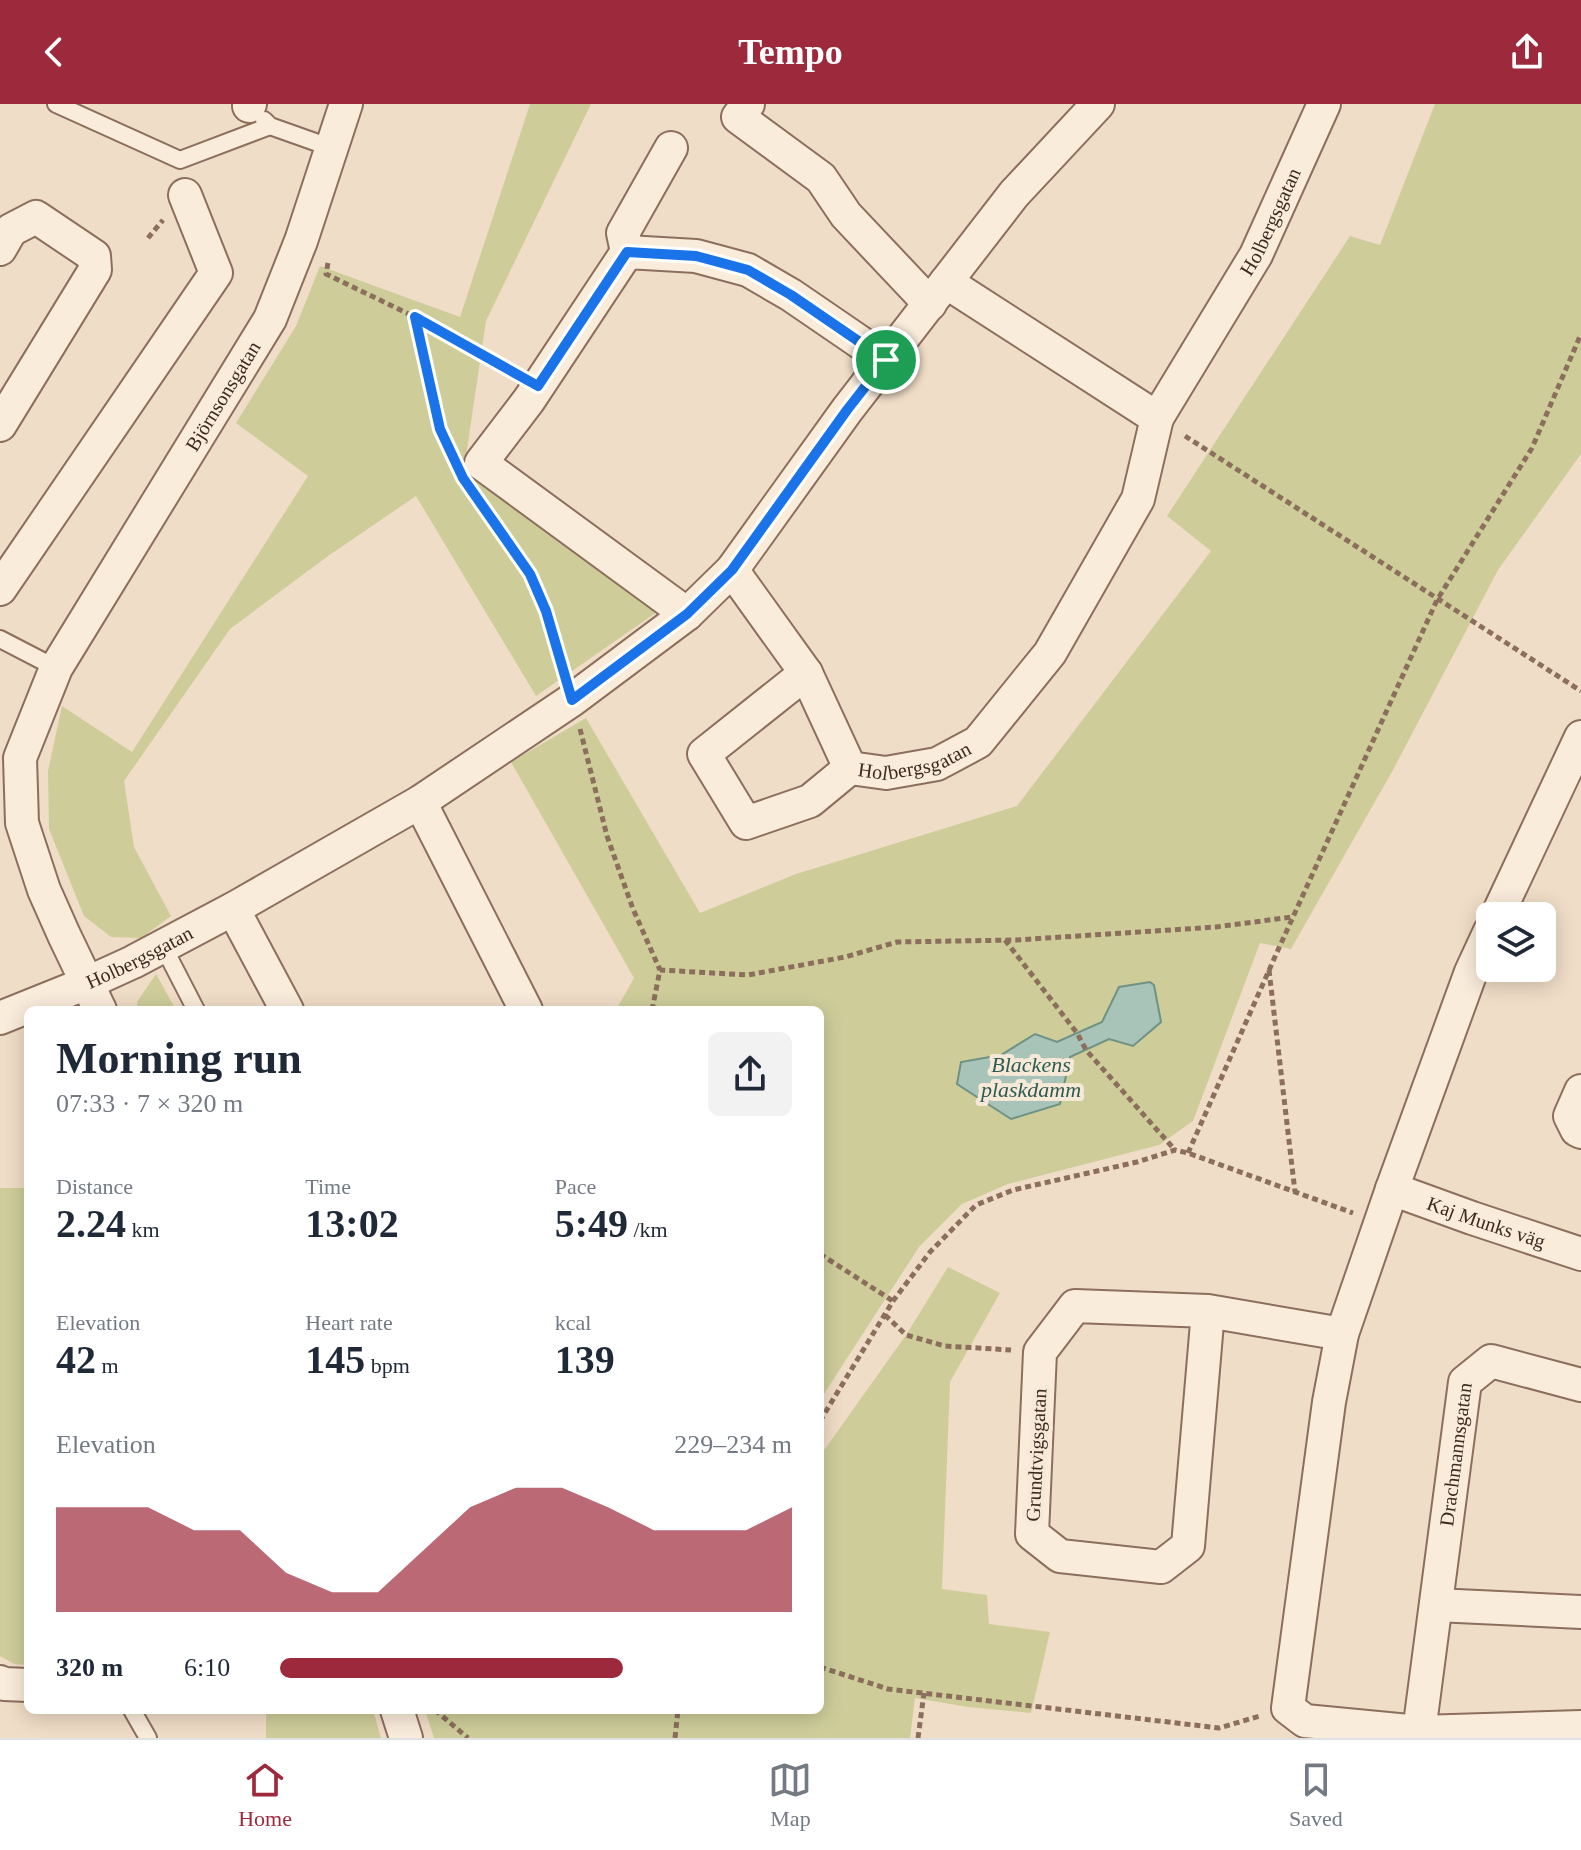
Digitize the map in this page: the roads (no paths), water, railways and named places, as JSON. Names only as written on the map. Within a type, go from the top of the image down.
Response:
[{"type":"street","name":"Björnsonsgatan","points":[[94,997],[44,890],[22,823],[20,758],[56,668],[270,319],[301,241],[346,104]]},
{"type":"street","points":[[748,104],[738,117],[821,178],[846,215],[938,293],[1157,418]]},
{"type":"street","name":"Holbergsgatan","points":[[732,570],[806,673],[850,768],[886,773],[937,764],[978,742],[1050,653],[1138,499],[1157,418],[1256,255],[1324,104]]},
{"type":"street","name":"Holbergsgatan","points":[[48,1006],[94,997],[133,962],[233,909],[420,802],[572,700],[687,614],[732,570],[838,422],[1014,194],[1094,105]]},
{"type":"street","points":[[671,148],[623,233],[627,252],[538,386],[481,463],[687,614]]},
{"type":"street","points":[[0,589],[216,273],[185,195]]},
{"type":"street","points":[[0,249],[11,230],[36,217],[94,256],[95,270],[0,425]]},
{"type":"street","points":[[627,252],[696,256],[748,270],[791,295],[886,360]]},
{"type":"street","points":[[806,673],[704,754],[746,823],[810,801],[850,768]]},
{"type":"street","points":[[1504,902],[1581,737]]},
{"type":"street","points":[[420,802],[524,1006]]},
{"type":"street","points":[[233,909],[285,1006]]},
{"type":"street","points":[[1476,961],[1342,1334],[1329,1402],[1298,1722],[1419,1732],[1581,1727]]},
{"type":"street","name":"Holbergsgatan","points":[[1,1015],[24,1011]]},
{"type":"street","points":[[1581,1091],[1570,1116],[1581,1132]]},
{"type":"street","name":"Kaj Munks väg","points":[[1392,1189],[1581,1254]]},
{"type":"street","name":"Grundtvigsgatan","points":[[1075,1306],[1208,1311],[1188,1546],[1161,1567],[1060,1556],[1032,1534],[1040,1352],[1075,1306]]},
{"type":"street","points":[[1208,1311],[1342,1334]]},
{"type":"street","name":"Drachmannsgatan","points":[[1419,1732],[1465,1382],[1491,1361],[1581,1385]]},
{"type":"street","points":[[1436,1605],[1581,1612]]},
{"type":"street","points":[[0,1682],[24,1685]]},
{"type":"street","points":[[398,1714],[406,1738]]},
{"type":"lane","points":[[56,104],[180,160],[254,110],[332,148]]},
{"type":"lane","points":[[0,639],[56,668]]},
{"type":"lane","points":[[163,946],[194,1006]]},
{"type":"lane","points":[[134,1714],[148,1738]]},
{"type":"water","name":"Blackens plaskdamm","points":[[1150,982],[1154,985],[1161,1022],[1133,1046],[1109,1039],[1070,1057],[1060,1104],[1011,1119],[957,1084],[961,1062],[1001,1055],[1035,1034],[1057,1042],[1102,1022],[1119,987]]}]
